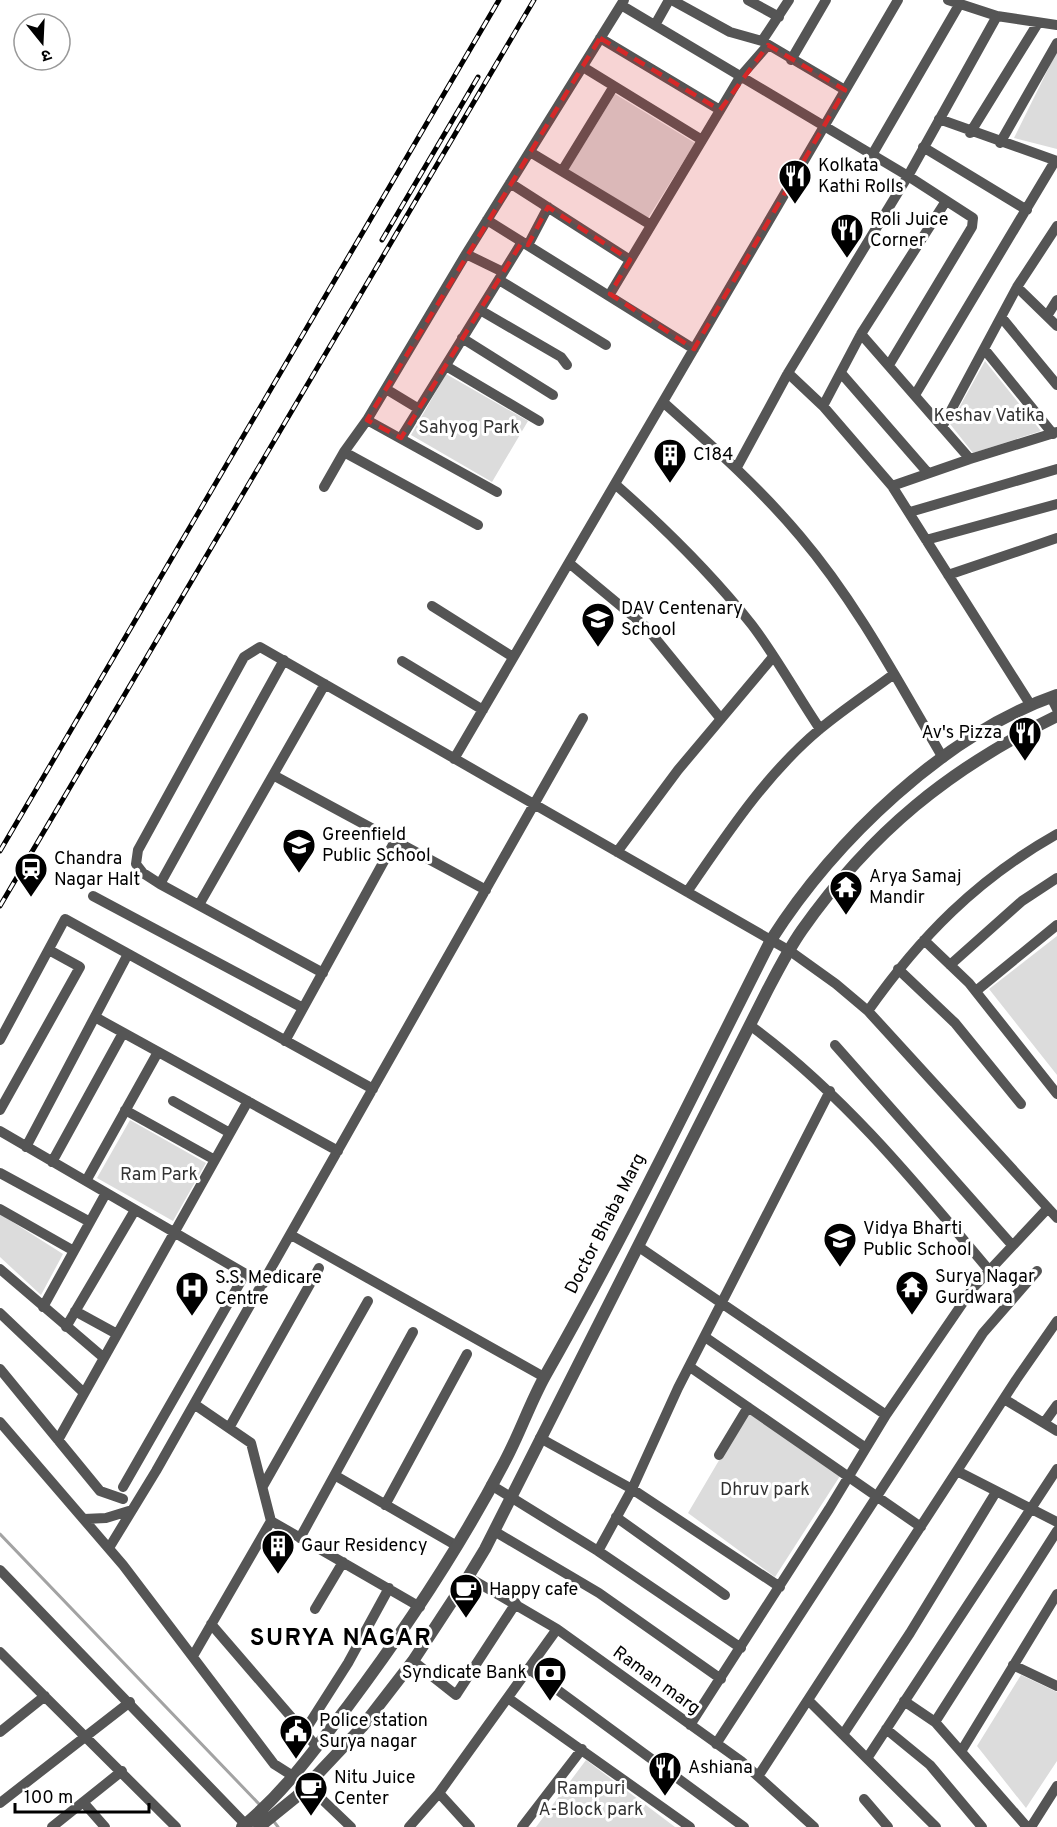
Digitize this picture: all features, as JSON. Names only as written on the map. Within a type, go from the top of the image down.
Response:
[{"type":"street","points":[[655,26],[670,0],[730,32],[765,43],[845,90]]},
{"type":"street","points":[[748,0],[779,17]]},
{"type":"street","points":[[609,294],[740,77],[765,43],[789,0]]},
{"type":"street","points":[[791,60],[826,0]]},
{"type":"street","points":[[454,759],[898,0]]},
{"type":"street","points":[[948,0],[998,16],[1057,25]]},
{"type":"street","points":[[324,487],[622,2],[655,26],[969,214],[974,223],[889,365]]},
{"type":"street","points":[[872,155],[959,5]]},
{"type":"street","points":[[736,467],[788,373],[908,176],[998,16]]},
{"type":"street","points":[[970,133],[1038,23]]},
{"type":"street","points":[[600,38],[720,110]]},
{"type":"street","points":[[1000,143],[1057,43]]},
{"type":"street","points":[[583,67],[702,140]]},
{"type":"street","points":[[562,171],[614,86]]},
{"type":"street","points":[[915,395],[1056,161],[970,133],[939,120]]},
{"type":"street","points":[[923,147],[1027,210]]},
{"type":"street","points":[[530,152],[651,225]]},
{"type":"street","points":[[510,183],[630,260]]},
{"type":"street","points":[[823,406],[861,334],[946,201]]},
{"type":"street","points":[[401,438],[501,276],[548,207]]},
{"type":"street","points":[[487,220],[694,349]]},
{"type":"street","points":[[942,427],[1017,287],[1057,226]]},
{"type":"street","points":[[1046,243],[1057,249]]},
{"type":"street","points":[[466,254],[606,345]]},
{"type":"street","points":[[1017,287],[1057,326]]},
{"type":"street","points":[[1047,316],[1057,300]]},
{"type":"street","points":[[480,310],[561,357],[567,365]]},
{"type":"street","points":[[1002,318],[1057,385]]},
{"type":"street","points":[[861,334],[970,459]]},
{"type":"street","points":[[462,339],[553,395]]},
{"type":"street","points":[[892,486],[1055,433],[985,350]]},
{"type":"street","points":[[446,366],[539,421]]},
{"type":"street","points":[[788,373],[823,406],[892,486],[1030,704]]},
{"type":"street","points":[[841,373],[928,473]]},
{"type":"street","points":[[386,389],[419,409]]},
{"type":"street","points":[[663,402],[736,467],[801,537],[830,574],[894,674],[943,758]]},
{"type":"street","points":[[367,420],[498,492]]},
{"type":"street","points":[[344,452],[478,525]]},
{"type":"street","points":[[910,512],[1057,468]]},
{"type":"street","points":[[615,484],[677,539],[712,576],[753,627],[820,729]]},
{"type":"street","points":[[926,540],[1057,504]]},
{"type":"street","points":[[948,575],[1057,538]]},
{"type":"street","points":[[569,563],[646,627],[721,719]]},
{"type":"street","points":[[432,606],[513,657]]},
{"type":"street","points":[[323,973],[200,903],[160,884],[138,869],[136,864],[138,850],[244,657],[260,647],[790,951],[836,984],[868,1011],[1057,1218]]},
{"type":"street","points":[[617,852],[678,770],[773,657]]},
{"type":"street","points":[[160,884],[284,660]]},
{"type":"street","points":[[402,661],[483,710]]},
{"type":"street","points":[[687,892],[752,799],[820,729],[894,674]]},
{"type":"street","points":[[200,903],[325,684]]},
{"type":"street","points":[[1054,696],[1057,709]]},
{"type":"street","name":"Doctor Bhaba Marg","points":[[278,1804],[293,1777],[420,1607],[457,1546],[544,1377],[640,1199],[771,940],[822,870],[893,796],[943,758],[1030,704],[1054,696]]},
{"type":"street","name":"Doctor Bhaba Marg","points":[[253,1824],[307,1785],[362,1727],[413,1661],[468,1577],[494,1531],[639,1247],[662,1197],[801,931],[847,871],[899,818],[936,786],[1011,738],[1057,716]]},
{"type":"street","points":[[109,1548],[291,1235],[583,718]]},
{"type":"street","points":[[273,775],[486,890]]},
{"type":"street","points":[[868,1011],[898,969],[924,940],[997,870],[1057,834]]},
{"type":"street","points":[[285,1041],[395,841]]},
{"type":"street","points":[[950,965],[1022,901],[1057,878]]},
{"type":"street","points":[[93,896],[303,1008]]},
{"type":"street","points":[[0,1040],[65,919],[373,1089]]},
{"type":"street","points":[[976,991],[1057,924]]},
{"type":"street","points":[[924,940],[976,991],[1057,1094]]},
{"type":"street","points":[[0,1110],[80,967],[49,950]]},
{"type":"street","points":[[26,1147],[128,954]]},
{"type":"street","points":[[898,969],[955,1023],[1021,1104]]},
{"type":"street","points":[[95,1017],[338,1151]]},
{"type":"street","points":[[751,1026],[784,1050],[830,1091],[916,1183],[988,1269]]},
{"type":"street","points":[[52,1162],[123,1033]]},
{"type":"street","points":[[835,1045],[1012,1245]]},
{"type":"street","points":[[86,1181],[158,1052]]},
{"type":"street","points":[[598,1551],[632,1488],[720,1305],[830,1091]]},
{"type":"street","points":[[173,1101],[230,1133]]},
{"type":"street","points":[[58,1440],[248,1101]]},
{"type":"street","points":[[126,1110],[215,1160]]},
{"type":"street","points":[[0,1131],[263,1284]]},
{"type":"street","points":[[0,1173],[90,1222]]},
{"type":"street","points":[[43,1307],[106,1193]]},
{"type":"street","points":[[690,1725],[780,1587],[886,1415],[988,1269],[1048,1208]]},
{"type":"street","points":[[0,1209],[74,1251]]},
{"type":"street","points":[[66,1327],[135,1210]]},
{"type":"street","points":[[291,1235],[544,1377]]},
{"type":"street","points":[[639,1247],[720,1305],[886,1415]]},
{"type":"street","points":[[229,1428],[319,1268]]},
{"type":"street","points":[[0,1269],[104,1358]]},
{"type":"street","points":[[716,1744],[983,1333],[1038,1271]]},
{"type":"street","points":[[123,1487],[245,1274]]},
{"type":"street","points":[[263,1486],[368,1301]]},
{"type":"street","points":[[75,1311],[117,1334]]},
{"type":"street","points":[[0,1313],[84,1393]]},
{"type":"street","points":[[759,1775],[1057,1321]]},
{"type":"street","points":[[300,1538],[413,1332]]},
{"type":"street","points":[[705,1337],[866,1448]]},
{"type":"street","points":[[385,1505],[467,1354]]},
{"type":"street","points":[[690,1367],[921,1527]]},
{"type":"street","points":[[0,1369],[100,1491],[123,1499]]},
{"type":"street","points":[[1004,1399],[1057,1431]]},
{"type":"street","points":[[194,1404],[253,1446],[272,1521],[420,1607]]},
{"type":"street","points":[[1044,1423],[1057,1404]]},
{"type":"street","points":[[720,1455],[748,1407]]},
{"type":"street","points":[[0,1422],[109,1548],[274,1764],[307,1785],[351,1827]]},
{"type":"street","points":[[540,1438],[632,1488],[780,1587]]},
{"type":"street","points":[[868,1757],[1028,1509],[1057,1469]]},
{"type":"street","points":[[957,1471],[1057,1522]]},
{"type":"street","points":[[336,1476],[457,1546]]},
{"type":"street","points":[[490,1485],[598,1551],[741,1648]]},
{"type":"street","points":[[844,1733],[910,1633],[996,1492]]},
{"type":"street","points":[[84,1519],[106,1518],[133,1509]]},
{"type":"street","points":[[616,1517],[725,1595]]},
{"type":"street","points":[[193,1656],[272,1521]]},
{"type":"street","points":[[494,1531],[599,1593],[721,1679]]},
{"type":"street","points":[[935,1722],[1057,1532]]},
{"type":"street","points":[[315,1609],[343,1562]]},
{"type":"street","points":[[0,1570],[253,1824]]},
{"type":"street","name":"Raman marg","points":[[468,1577],[557,1629],[690,1725],[759,1775],[814,1827]]},
{"type":"street","points":[[304,1732],[348,1663],[389,1588]]},
{"type":"street","points":[[962,1750],[1013,1665],[1052,1611],[1057,1594]]},
{"type":"street","points":[[413,1661],[456,1695],[516,1603]]},
{"type":"street","points":[[211,1624],[317,1747]]},
{"type":"street","points":[[409,1827],[439,1793],[557,1629]]},
{"type":"street","points":[[0,1652],[176,1827]]},
{"type":"street","points":[[1013,1665],[1057,1686]]},
{"type":"street","points":[[529,1669],[744,1827]]},
{"type":"street","points":[[0,1732],[45,1696]]},
{"type":"street","points":[[508,1698],[687,1826]]},
{"type":"street","points":[[809,1701],[844,1733],[936,1827]]},
{"type":"street","points":[[904,1701],[935,1722],[1029,1827],[1057,1786]]},
{"type":"street","points":[[0,1803],[130,1702]]},
{"type":"street","points":[[886,1729],[930,1765],[982,1827]]},
{"type":"street","points":[[522,1827],[582,1749]]},
{"type":"street","points":[[52,1827],[122,1771]]},
{"type":"street","points":[[439,1793],[470,1827]]},
{"type":"street","points":[[864,1799],[888,1827]]},
{"type":"street","points":[[83,1802],[105,1827]]},
{"type":"highlighted area","points":[[600,38],[720,110],[768,45],[845,90],[694,349],[610,294],[630,260],[548,207],[528,245],[522,242],[401,438],[367,420]]},
{"type":"green space","points":[[1057,51],[1057,149],[1014,138]]},
{"type":"green space","points":[[615,94],[695,143],[648,218],[568,170]]},
{"type":"green space","name":"Keshav Vatika","points":[[985,361],[1041,431],[973,453],[950,424]]},
{"type":"green space","name":"Sahyog Park","points":[[446,374],[528,421],[492,482],[411,435]]},
{"type":"green space","points":[[1057,936],[1057,1075],[989,989]]},
{"type":"green space","name":"Ram Park","points":[[130,1120],[206,1163],[173,1221],[97,1178]]},
{"type":"green space","points":[[0,1214],[63,1254],[41,1295],[0,1257]]},
{"type":"green space","name":"Dhruv park","points":[[748,1411],[840,1476],[775,1577],[688,1513]]},
{"type":"green space","points":[[1021,1675],[1057,1692],[1057,1761],[1026,1808],[977,1746]]},
{"type":"green space","name":"Rampuri A-Block park","points":[[586,1760],[675,1827],[536,1827]]},
{"type":"waterway","points":[[0,1534],[260,1805]]},
{"type":"waterway","points":[[272,1819],[278,1827]]},
{"type":"railway","points":[[0,851],[499,0]]},
{"type":"railway","points":[[0,906],[534,0]]},
{"type":"railway","points":[[382,240],[478,77]]},
{"type":"place","name":"Kolkata Kathi Rolls","points":[[795,205]]},
{"type":"place","name":"Roli Juice Corner","points":[[847,259]]},
{"type":"place","name":"C184","points":[[670,484]]},
{"type":"place","name":"DAV Centenary School","points":[[598,648]]},
{"type":"place","name":"Av's Pizza","points":[[1025,762]]},
{"type":"place","name":"Greenfield Public School","points":[[299,874]]},
{"type":"place","name":"Chandra Nagar Halt","points":[[31,898]]},
{"type":"place","name":"Arya Samaj Mandir","points":[[846,916]]},
{"type":"place","name":"Vidya Bharti Public School","points":[[840,1268]]},
{"type":"place","name":"Surya Nagar Gurdwara","points":[[912,1316]]},
{"type":"place","name":"S.S. Medicare Centre","points":[[192,1317]]},
{"type":"place","name":"Gaur Residency","points":[[278,1575]]},
{"type":"place","name":"Happy cafe","points":[[466,1619]]},
{"type":"place","name":"Syndicate Bank","points":[[550,1702]]},
{"type":"place","name":"Police station Surya nagar","points":[[296,1760]]},
{"type":"place","name":"Ashiana","points":[[665,1797]]},
{"type":"place","name":"Nitu Juice Center","points":[[311,1817]]},
{"type":"district","name":"SURYA NAGAR","points":[[341,1639]]}]
